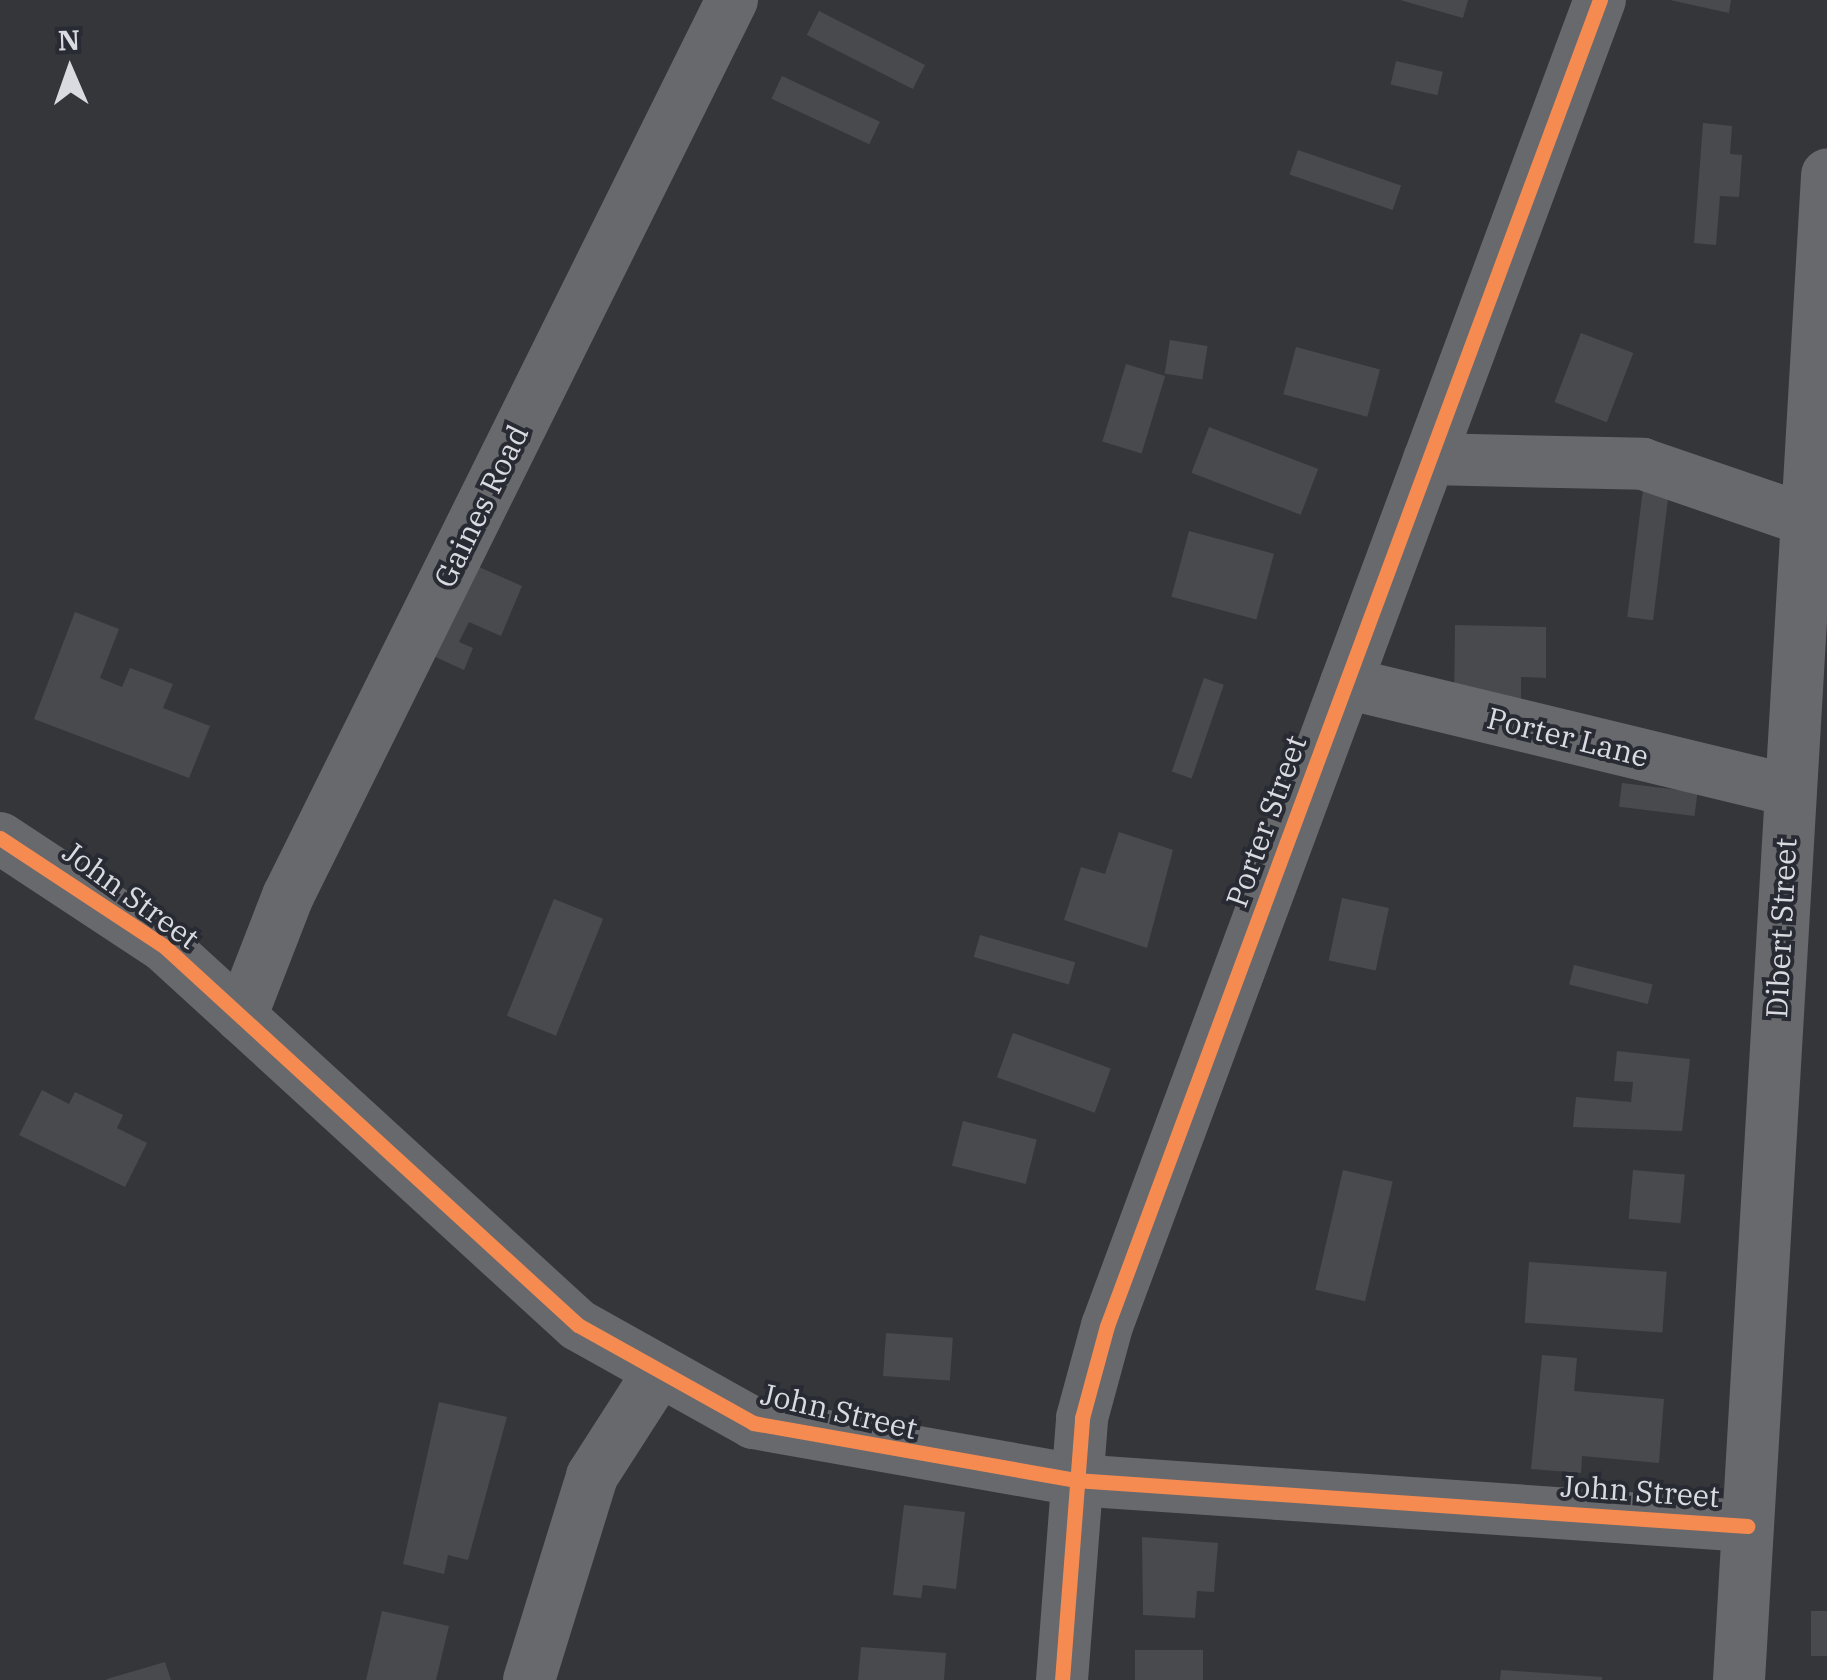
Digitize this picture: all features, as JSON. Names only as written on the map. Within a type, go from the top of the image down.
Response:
[{"type":"street","name":"Gaines Road","points":[[241,1017],[288,896],[732,0]]},
{"type":"street","name":"Porter Street","points":[[1062,1680],[1075,1480],[1106,1326],[1600,0]]},
{"type":"street","name":"Dibert Street","points":[[1739,1680],[1789,790],[1812,500],[1827,175]]},
{"type":"street","points":[[1430,459],[1643,464],[1812,500]]},
{"type":"street","name":"Porter Lane","points":[[1346,684],[1789,790]]},
{"type":"street","name":"John Street","points":[[0,838],[165,948],[507,1266],[658,1373],[752,1423],[1075,1480],[1748,1526]]},
{"type":"street","points":[[530,1680],[592,1476],[658,1373]]},
{"type":"building","points":[[1400,0],[1468,0],[1463,18]]},
{"type":"building","points":[[1670,0],[1731,0],[1729,13]]},
{"type":"building","points":[[819,11],[925,65],[913,89],[807,35]]},
{"type":"building","points":[[1396,61],[1443,72],[1437,95],[1391,84]]},
{"type":"building","points":[[782,76],[880,122],[869,144],[771,99]]},
{"type":"building","points":[[1703,123],[1732,126],[1730,154],[1742,155],[1739,197],[1720,196],[1716,245],[1694,243]]},
{"type":"building","points":[[1298,150],[1401,185],[1393,210],[1290,175]]},
{"type":"building","points":[[1581,333],[1633,353],[1607,422],[1554,402]]},
{"type":"building","points":[[1170,340],[1208,346],[1202,380],[1165,374]]},
{"type":"building","points":[[1296,347],[1380,370],[1367,417],[1283,394]]},
{"type":"building","points":[[1126,364],[1165,376],[1142,453],[1102,441]]},
{"type":"building","points":[[1209,427],[1318,469],[1301,515],[1191,473]]},
{"type":"building","points":[[1643,489],[1669,492],[1653,620],[1627,617]]},
{"type":"building","points":[[1189,531],[1274,554],[1256,619],[1171,597]]},
{"type":"building","points":[[470,563],[522,586],[501,636],[469,622],[459,642],[473,648],[464,670],[429,654]]},
{"type":"building","points":[[75,612],[119,629],[100,678],[122,687],[130,668],[173,684],[163,708],[210,726],[189,778],[34,719]]},
{"type":"building","points":[[1455,625],[1546,627],[1546,678],[1521,677],[1521,711],[1454,710]]},
{"type":"building","points":[[1204,678],[1224,685],[1192,778],[1172,772]]},
{"type":"building","points":[[1622,783],[1697,792],[1695,816],[1619,807]]},
{"type":"building","points":[[1119,832],[1173,850],[1147,948],[1064,920],[1081,867],[1105,874]]},
{"type":"building","points":[[1342,898],[1389,908],[1376,971],[1329,961]]},
{"type":"building","points":[[554,899],[603,919],[556,1036],[507,1016]]},
{"type":"building","points":[[980,935],[1075,962],[1069,984],[974,957]]},
{"type":"building","points":[[1574,965],[1653,985],[1648,1004],[1569,984]]},
{"type":"building","points":[[1013,1033],[1111,1069],[1095,1113],[997,1077]]},
{"type":"building","points":[[1617,1051],[1690,1059],[1682,1131],[1573,1127],[1576,1097],[1631,1102],[1633,1082],[1614,1081]]},
{"type":"building","points":[[42,1090],[69,1104],[75,1092],[123,1115],[117,1128],[147,1143],[125,1187],[19,1135]]},
{"type":"building","points":[[963,1121],[1037,1139],[1026,1184],[952,1166]]},
{"type":"building","points":[[1343,1170],[1393,1181],[1365,1301],[1315,1290]]},
{"type":"building","points":[[1633,1170],[1685,1175],[1681,1223],[1629,1219]]},
{"type":"building","points":[[1529,1262],[1667,1272],[1662,1332],[1525,1323]]},
{"type":"building","points":[[886,1333],[953,1338],[950,1381],[883,1376]]},
{"type":"building","points":[[1542,1355],[1577,1358],[1574,1391],[1664,1399],[1659,1463],[1582,1456],[1581,1473],[1531,1469]]},
{"type":"building","points":[[439,1402],[507,1417],[468,1560],[448,1555],[444,1574],[403,1564]]},
{"type":"building","points":[[904,1505],[965,1512],[956,1589],[923,1585],[921,1598],[893,1595]]},
{"type":"building","points":[[1142,1537],[1218,1543],[1214,1592],[1197,1591],[1195,1618],[1143,1615]]},
{"type":"building","points":[[382,1611],[449,1626],[436,1680],[366,1680]]},
{"type":"building","points":[[1811,1611],[1827,1611],[1827,1656],[1811,1656]]},
{"type":"building","points":[[861,1647],[946,1653],[944,1680],[858,1680]]},
{"type":"building","points":[[1135,1650],[1203,1650],[1203,1680],[1135,1680]]},
{"type":"building","points":[[165,1662],[171,1680],[107,1680],[107,1679]]},
{"type":"building","points":[[1501,1670],[1602,1677],[1602,1680],[1500,1680]]},
{"type":"cycle path","points":[[1062,1680],[1082,1418],[1107,1326],[1600,0]]},
{"type":"cycle path","points":[[0,838],[165,947],[578,1325],[753,1423],[1075,1480],[1747,1526]]}]
